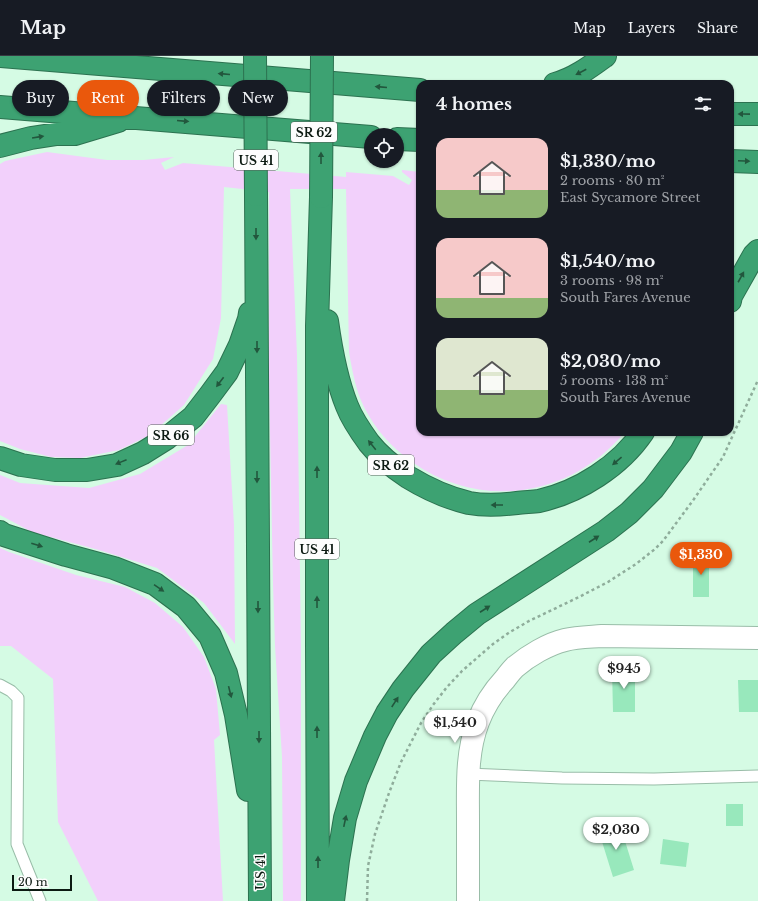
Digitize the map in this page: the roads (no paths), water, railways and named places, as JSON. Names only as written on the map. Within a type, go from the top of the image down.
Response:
[{"type":"highway","points":[[0,56],[78,59],[416,90]]},
{"type":"highway","name":"US 41","points":[[256,56],[260,901]]},
{"type":"highway","name":"US 41","points":[[318,901],[317,326],[321,197],[322,56]]},
{"type":"highway","points":[[567,80],[590,67],[605,56]]},
{"type":"highway","name":"SR 62","points":[[0,107],[364,136]]},
{"type":"highway","points":[[734,114],[758,114]]},
{"type":"highway","points":[[0,146],[30,138],[57,134],[75,134],[130,117]]},
{"type":"highway","points":[[404,139],[416,140]]},
{"type":"highway","points":[[734,161],[758,162]]},
{"type":"highway","name":"SR 62","points":[[321,197],[321,271],[330,343],[337,376],[348,407],[359,427],[375,449],[396,469],[436,492],[470,503],[504,505],[538,501],[559,495],[598,475],[619,460],[640,436]]},
{"type":"highway","points":[[734,291],[754,254],[758,250]]},
{"type":"highway","name":"SR 66","points":[[0,458],[20,464],[55,470],[87,470],[117,464],[143,453],[167,438],[193,417],[227,372],[240,345],[249,319],[256,280]]},
{"type":"highway","points":[[333,901],[345,818],[356,781],[375,736],[387,713],[403,689],[431,654],[477,614],[606,531],[629,513],[653,489],[681,452],[690,436]]},
{"type":"highway","points":[[0,532],[4,535],[66,555],[114,568],[154,584],[186,607],[210,636],[226,673],[236,715],[246,771],[260,871]]},
{"type":"street","points":[[468,901],[468,774],[472,741],[477,723],[486,703],[498,686],[514,668],[529,657],[547,647],[564,640],[579,638],[602,636],[758,638]]},
{"type":"lane","points":[[0,685],[18,698],[17,844],[40,901]]},
{"type":"lane","points":[[468,774],[562,778],[654,779],[758,776]]}]
